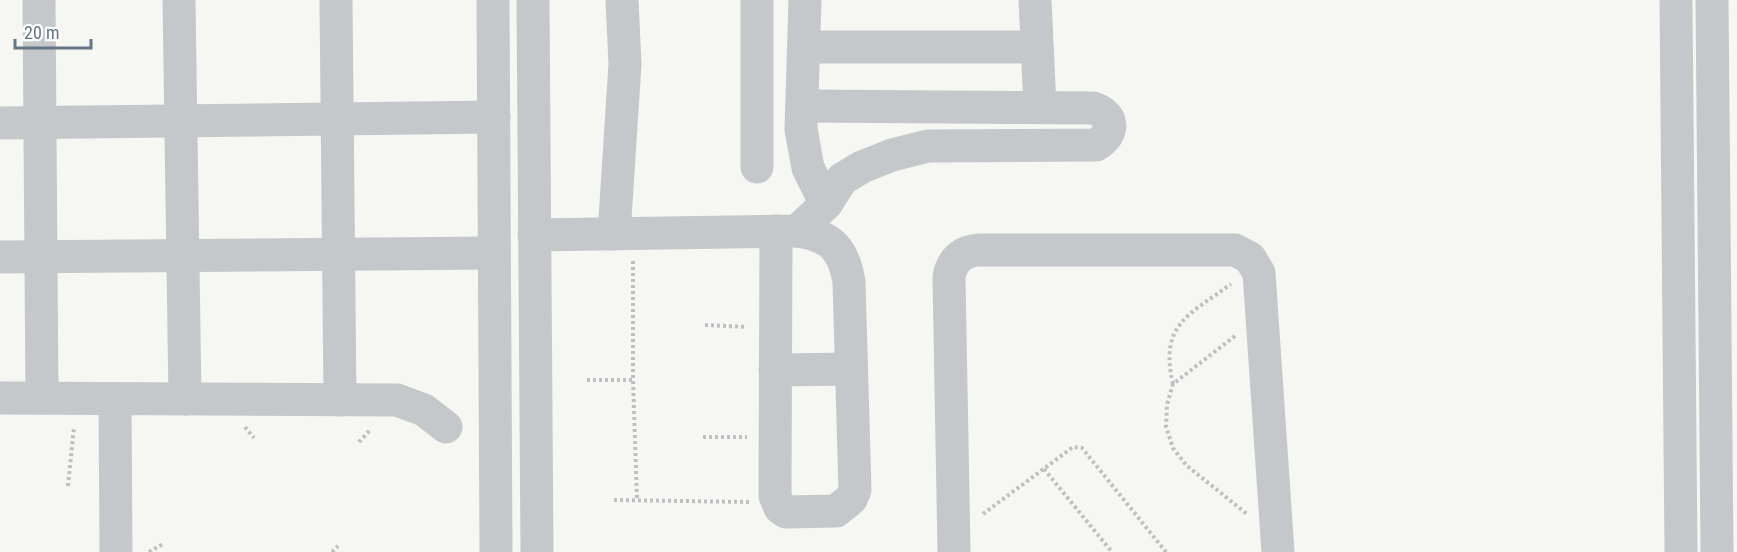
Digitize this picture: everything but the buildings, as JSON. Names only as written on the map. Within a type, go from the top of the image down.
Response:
[{"type":"street","points":[[39,0],[42,398]]},
{"type":"street","points":[[179,0],[185,399]]},
{"type":"street","points":[[336,0],[340,400]]},
{"type":"street","points":[[493,0],[496,552]]},
{"type":"street","points":[[532,0],[537,552]]},
{"type":"street","points":[[622,0],[625,64],[623,234]]},
{"type":"street","points":[[757,0],[758,167]]},
{"type":"street","points":[[805,0],[801,129],[808,168],[826,204]]},
{"type":"street","points":[[1035,0],[1040,107]]},
{"type":"street","points":[[1676,0],[1682,552]]},
{"type":"street","points":[[1712,0],[1727,420],[1717,552]]},
{"type":"street","points":[[804,47],[1037,47]]},
{"type":"street","points":[[0,257],[338,254],[494,239],[534,230],[623,234],[786,231],[813,233],[828,240],[839,251],[847,266],[849,282],[855,490],[851,499],[836,511],[786,512],[775,496],[774,328],[786,231],[826,204],[842,179],[862,167],[892,155],[928,146],[1096,145],[1109,134],[1110,125],[1108,117],[1102,110],[1093,108],[802,106]]},
{"type":"street","points":[[0,123],[494,117]]},
{"type":"street","points":[[954,544],[949,277],[955,260],[970,251],[979,250],[1234,250],[1243,253],[1256,265],[1259,273],[1277,545]]},
{"type":"street","points":[[774,370],[851,369]]},
{"type":"street","points":[[0,398],[397,400],[424,410],[446,427]]},
{"type":"street","points":[[115,399],[116,552]]},
{"type":"path","points":[[623,234],[633,380],[637,500]]},
{"type":"path","points":[[1256,265],[1179,322],[1170,342],[1168,363],[1173,384],[1167,405],[1167,426],[1173,448],[1186,465],[1277,545]]},
{"type":"path","points":[[1173,384],[1262,315]]},
{"type":"path","points":[[705,325],[774,328]]},
{"type":"path","points":[[588,380],[633,380]]},
{"type":"path","points":[[68,486],[77,399]]},
{"type":"path","points":[[703,437],[775,437]]},
{"type":"path","points":[[954,544],[1073,447],[1082,448],[1166,552]]},
{"type":"path","points":[[1044,469],[1112,552]]},
{"type":"path","points":[[614,500],[777,502]]},
{"type":"path","points":[[149,552],[163,543]]},
{"type":"path","points":[[332,552],[338,546]]}]
